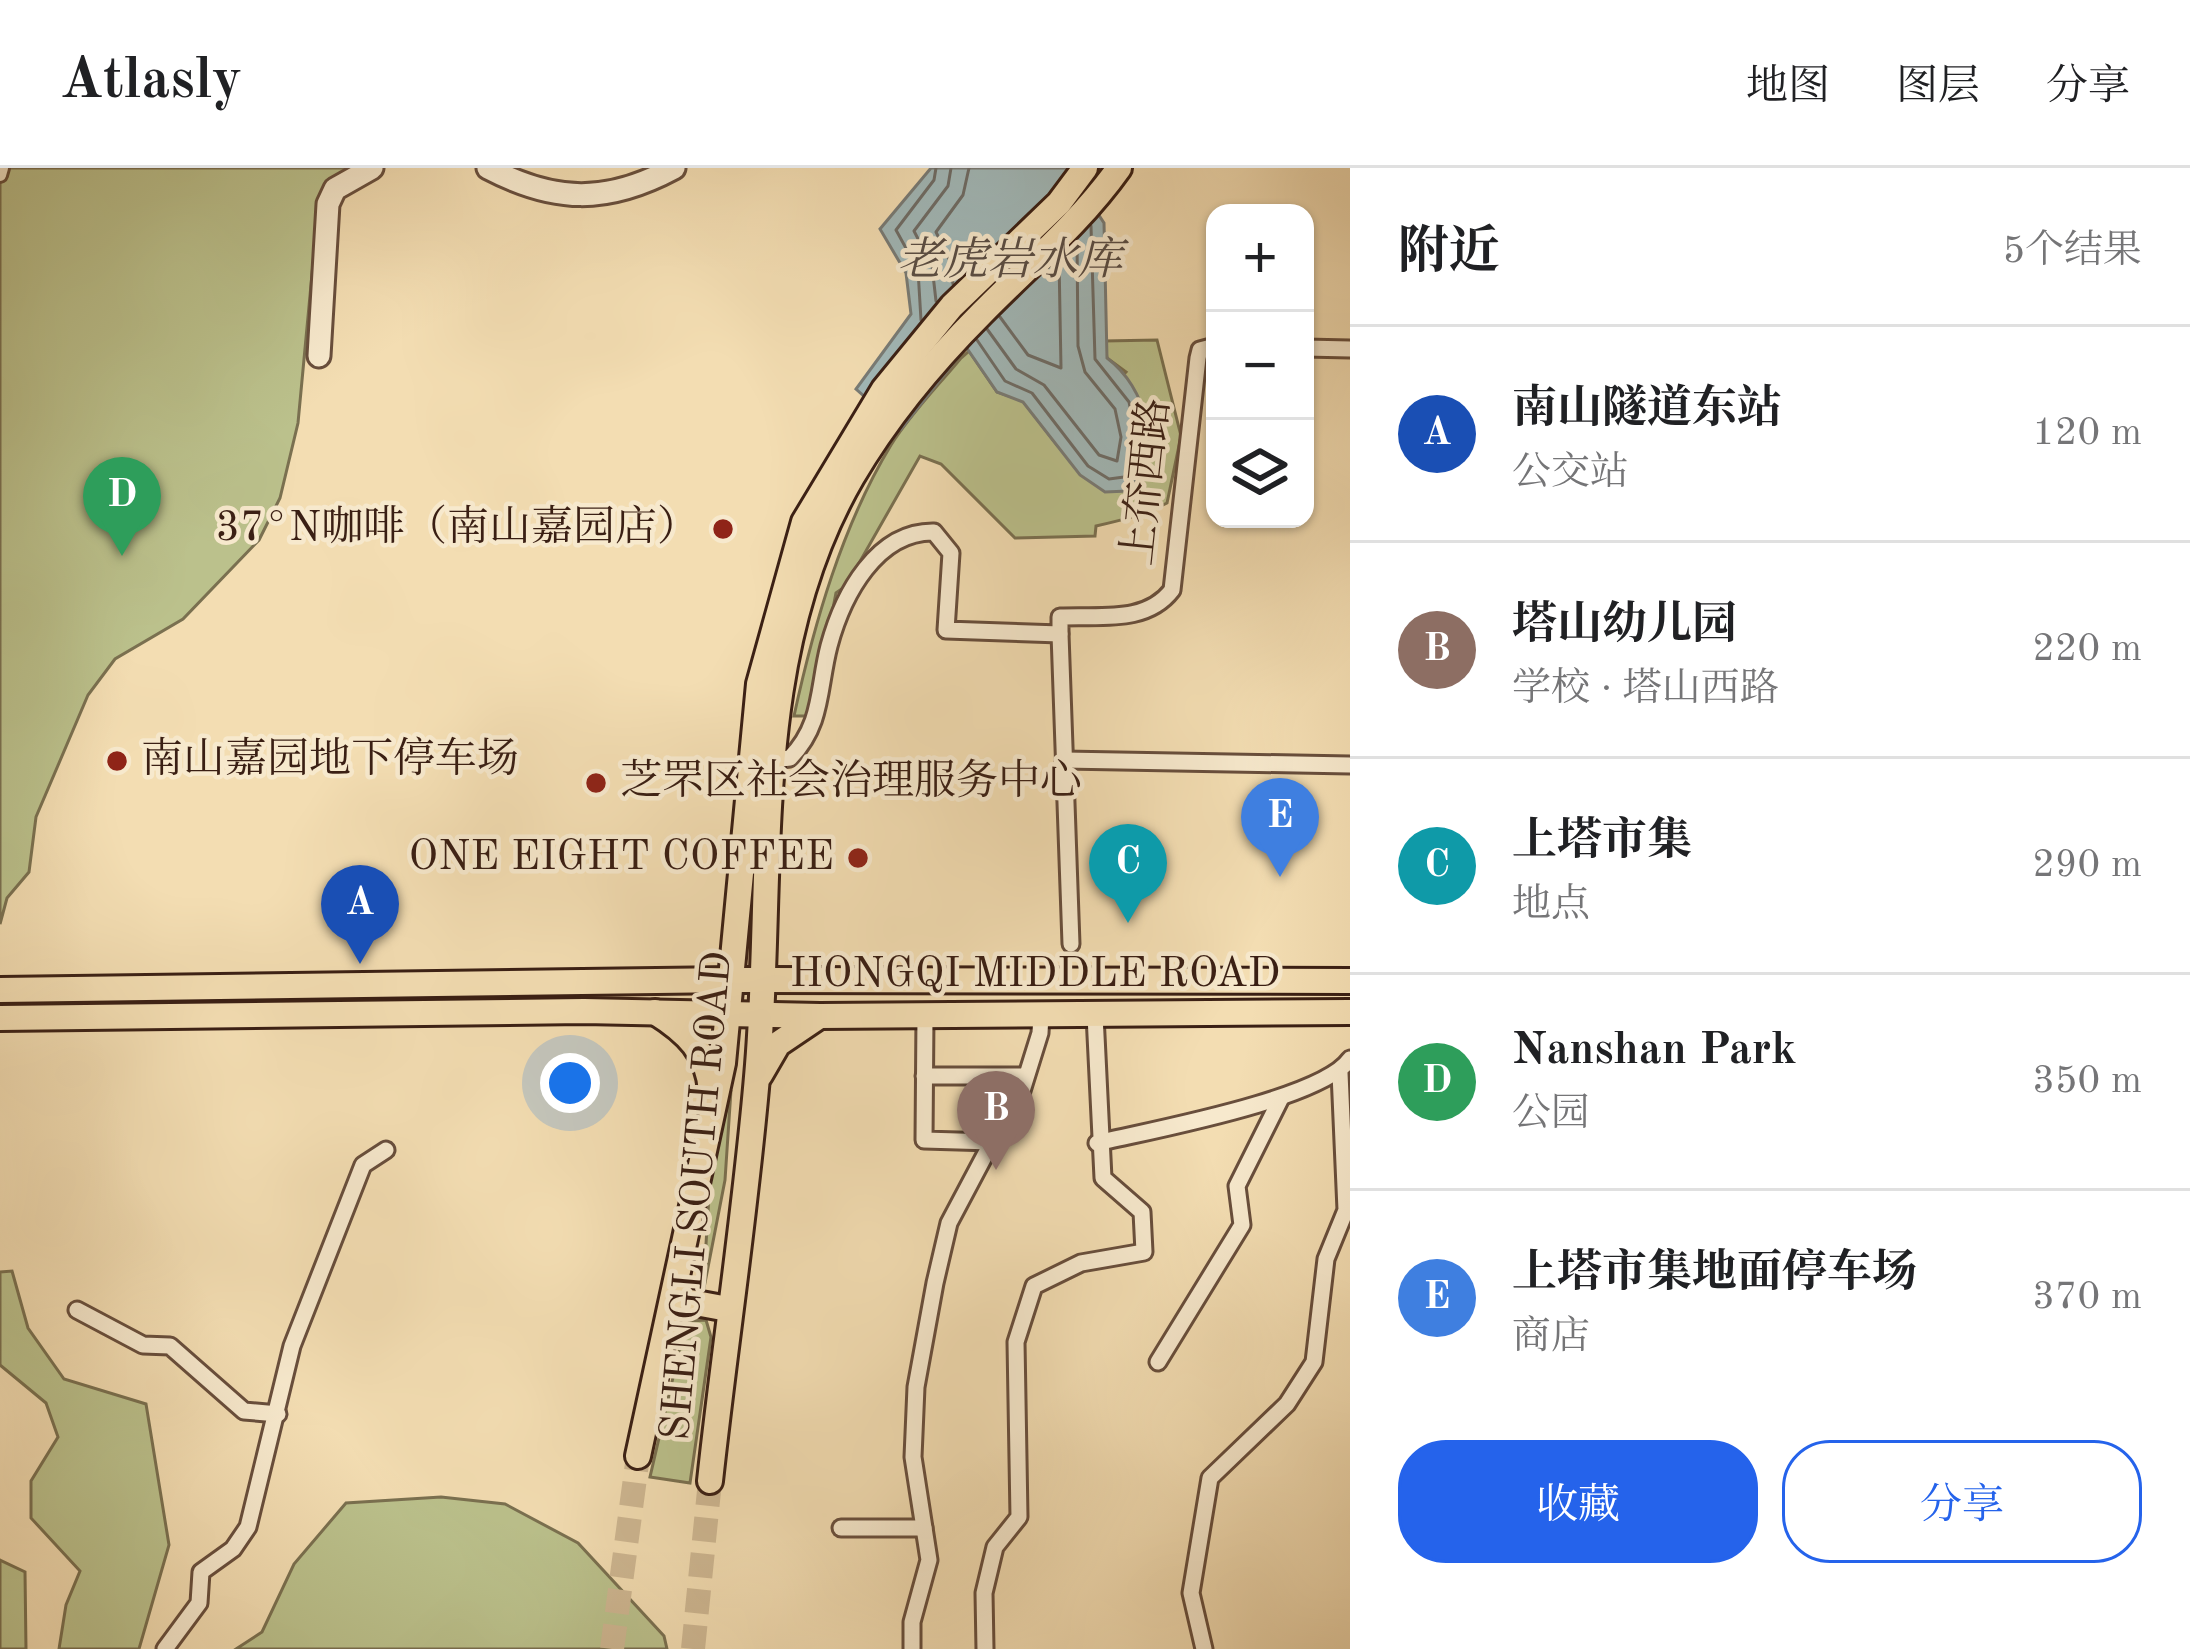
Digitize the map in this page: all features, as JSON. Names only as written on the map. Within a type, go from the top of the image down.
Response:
[{"type":"main road","name":"SHENGLI SOUTH ROAD","points":[[638,1456],[674,1299],[729,1011],[743,805],[769,632],[804,522],[847,443],[884,389],[952,306],[1059,203],[1085,168]]},
{"type":"main road","name":"SHENGLI SOUTH ROAD","points":[[710,1480],[755,1089],[772,760],[782,687],[812,569],[851,478],[898,411],[977,317],[1091,206],[1119,168]]},
{"type":"main road","name":"HONGQI MIDDLE ROAD","points":[[0,990],[731,980],[1350,981]]},
{"type":"main road","name":"HONGQI MIDDLE ROAD","points":[[0,1018],[653,1010],[820,1016],[1350,1012]]},
{"type":"main road","points":[[653,1010],[696,1045],[709,1071],[712,1101]]},
{"type":"main road","points":[[755,1089],[778,1044],[820,1016]]},
{"type":"main road","points":[[674,1299],[728,1309]]},
{"type":"street","points":[[320,356],[328,204],[335,189],[372,168]]},
{"type":"street","points":[[488,168],[562,194],[600,196],[632,190],[674,168]]},
{"type":"street","name":"上夼西路","points":[[1060,634],[1060,616],[1151,611],[1172,590],[1198,358],[1206,348]]},
{"type":"street","points":[[1314,348],[1350,349]]},
{"type":"street","points":[[772,760],[790,758],[802,745],[824,696],[835,628],[875,553],[894,539],[934,532],[951,553],[946,630],[1060,634],[1071,944]]},
{"type":"street","points":[[1064,760],[1350,765]]},
{"type":"street","points":[[912,1649],[912,1622],[929,1560],[913,1457],[920,1366],[949,1223],[992,1142],[1012,1123],[1040,1033],[1041,1015]]},
{"type":"street","points":[[985,1649],[983,1593],[995,1547],[1019,1517],[1016,1342],[1034,1286],[1081,1263],[1144,1252],[1142,1212],[1102,1178],[1095,1015]]},
{"type":"street","points":[[925,1016],[924,1140],[992,1142]]},
{"type":"street","points":[[1097,1143],[1308,1091],[1345,1066]]},
{"type":"street","points":[[1204,1649],[1191,1593],[1210,1478],[1287,1404],[1314,1362],[1326,1258],[1346,1210],[1345,1066]]},
{"type":"street","points":[[924,1076],[1024,1076]]},
{"type":"street","points":[[1158,1362],[1242,1225],[1237,1186],[1281,1098]]},
{"type":"street","points":[[165,1648],[199,1603],[201,1572],[233,1549],[248,1527],[292,1346],[363,1165],[386,1150]]},
{"type":"street","points":[[76,1310],[143,1345],[170,1346],[244,1412],[278,1414]]},
{"type":"street","points":[[841,1528],[924,1528]]},
{"type":"green space","points":[[0,168],[347,168],[319,200],[298,423],[280,498],[259,540],[183,619],[115,659],[88,695],[36,817],[29,872],[7,898],[0,924]]},
{"type":"green space","points":[[1157,340],[1181,436],[1167,503],[1096,526],[1095,536],[1015,538],[941,464],[920,456],[846,586],[836,593],[812,716],[794,716],[821,611],[858,509],[899,433],[961,358],[969,351],[997,392],[1023,401],[1057,445],[1126,372],[1107,358],[1104,341]]},
{"type":"green space","points":[[731,1090],[725,1180],[703,1293],[710,1179]]},
{"type":"green space","points":[[12,1271],[28,1328],[64,1379],[146,1404],[169,1545],[139,1649],[59,1649],[66,1605],[80,1571],[31,1518],[31,1481],[58,1437],[46,1403],[0,1365],[0,1272]]},
{"type":"green space","points":[[706,1320],[711,1337],[690,1483],[650,1477],[684,1330],[690,1321]]},
{"type":"green space","points":[[441,1497],[505,1504],[578,1543],[664,1636],[667,1649],[236,1649],[262,1632],[294,1564],[346,1503]]},
{"type":"green space","points":[[0,1560],[25,1572],[26,1649],[0,1649]]},
{"type":"water","name":"老虎岩水库","points":[[931,168],[1068,168],[1104,223],[1107,358],[1121,370],[1141,403],[1148,439],[1146,458],[1128,491],[1105,492],[1080,475],[1023,402],[997,392],[966,347],[901,429],[856,389],[911,314],[906,273],[880,229]]},
{"type":"tunnel","points":[[612,1649],[638,1456]]},
{"type":"tunnel","points":[[693,1649],[710,1481]]},
{"type":"place","name":"37°N咖啡（南山嘉园店）","points":[[723,529]]},
{"type":"place","name":"Nanshan Park","points":[[122,556]]},
{"type":"place","name":"南山嘉园地下停车场","points":[[117,761]]},
{"type":"place","name":"芝罘区社会治理服务中心","points":[[596,783]]},
{"type":"place","name":"ONE EIGHT COFFEE","points":[[858,858]]},
{"type":"place","name":"上塔市集地面停车场","points":[[1280,877]]},
{"type":"place","name":"上塔市集","points":[[1128,923]]},
{"type":"place","name":"南山隧道东站","points":[[360,964]]},
{"type":"place","name":"塔山幼儿园","points":[[996,1170]]}]
